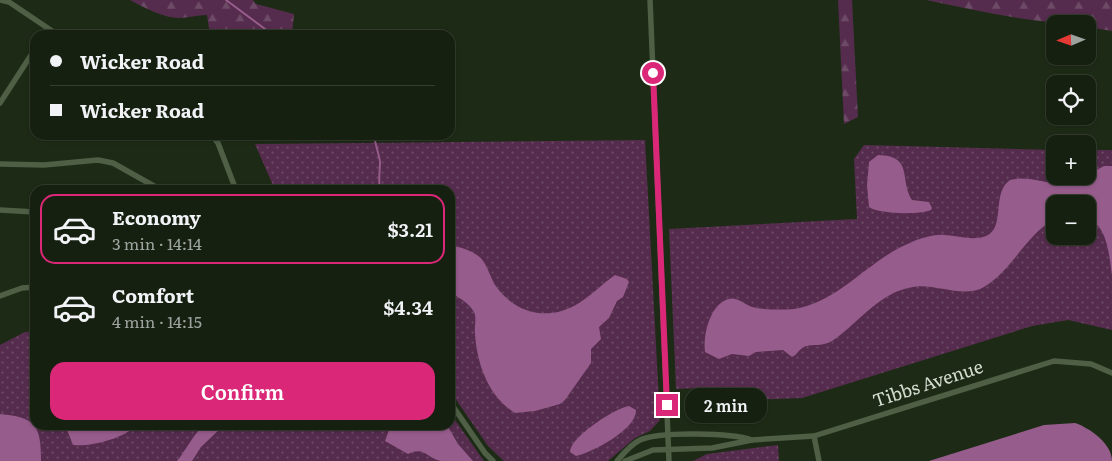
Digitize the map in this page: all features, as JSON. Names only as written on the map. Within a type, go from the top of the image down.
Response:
[{"type":"street","points":[[0,0],[8,2],[51,30]]},
{"type":"street","points":[[650,0],[669,461]]},
{"type":"street","points":[[0,103],[30,57]]},
{"type":"street","points":[[216,140],[234,185]]},
{"type":"street","points":[[0,164],[44,164],[98,160],[113,163],[153,185]]},
{"type":"street","points":[[0,210],[30,212]]},
{"type":"street","points":[[0,296],[22,288],[30,287]]},
{"type":"street","name":"Tibbs Avenue","points":[[625,461],[645,452],[712,448],[752,440],[814,436],[1054,361],[1092,364],[1112,373]]},
{"type":"street","points":[[455,409],[485,453],[493,461]]},
{"type":"street","name":"Tibbs Avenue","points":[[617,461],[638,441],[654,436],[742,436],[752,440]]},
{"type":"street","points":[[814,436],[819,461]]},
{"type":"green space","points":[[130,0],[253,0],[256,4],[294,14],[292,30],[209,30],[207,15],[173,18],[154,12]]},
{"type":"green space","points":[[838,0],[852,0],[858,117],[844,124]]},
{"type":"green space","points":[[926,0],[1112,0],[1112,31],[1096,28],[1096,15],[1046,15],[1046,22]]},
{"type":"green space","points":[[645,140],[660,420],[650,431],[635,438],[608,461],[504,461],[488,446],[455,398],[455,185],[273,185],[255,144]]},
{"type":"green space","points":[[864,145],[1046,150],[1046,185],[1096,185],[1096,150],[1112,150],[1112,330],[1068,320],[1032,326],[802,398],[752,400],[724,387],[676,389],[669,229],[857,219],[854,159]]},
{"type":"green space","points":[[25,332],[30,332],[30,430],[455,430],[455,420],[484,461],[0,461],[0,345]]},
{"type":"green space","points":[[778,445],[779,461],[693,461],[707,454]]},
{"type":"shaded area","points":[[878,155],[889,156],[901,164],[912,200],[929,202],[931,210],[918,213],[899,213],[881,211],[869,207],[867,185],[869,162]]},
{"type":"shaded area","points":[[1104,166],[1112,166],[1112,275],[1104,235],[1096,224],[1096,195],[1046,195],[1046,225],[1035,234],[994,280],[984,287],[967,292],[921,286],[901,290],[880,301],[831,342],[804,347],[792,357],[783,350],[756,352],[749,356],[732,354],[719,359],[705,352],[706,331],[711,316],[714,310],[725,300],[734,299],[752,307],[779,310],[811,305],[840,289],[882,258],[916,241],[937,235],[971,238],[986,236],[996,226],[1001,193],[1004,186],[1010,180],[1031,179],[1046,182],[1046,185],[1096,185],[1096,171]]},
{"type":"shaded area","points":[[455,246],[479,256],[495,285],[503,295],[512,303],[533,312],[545,313],[568,309],[584,300],[615,275],[627,279],[629,282],[623,297],[617,301],[609,318],[599,327],[601,339],[591,349],[591,363],[565,400],[560,404],[535,411],[515,413],[498,398],[486,379],[476,346],[474,312],[455,295]]},
{"type":"shaded area","points":[[629,406],[636,410],[629,425],[622,432],[603,445],[584,454],[576,456],[570,452],[577,439],[585,431],[604,417]]},
{"type":"shaded area","points":[[0,414],[12,415],[29,421],[30,430],[37,430],[38,432],[41,461],[0,461]]},
{"type":"shaded area","points":[[1075,423],[1093,433],[1104,443],[1111,455],[1112,461],[929,461],[1044,425]]},
{"type":"shaded area","points":[[67,430],[131,430],[107,441],[89,445],[73,445]]},
{"type":"shaded area","points":[[200,430],[219,430],[201,447],[192,461],[177,461]]},
{"type":"shaded area","points":[[389,430],[450,430],[458,444],[473,461],[441,461],[418,451],[408,454],[385,441]]},
{"type":"waterway","points":[[226,0],[266,30]]},
{"type":"waterway","points":[[375,140],[380,162],[380,185]]},
{"type":"route","points":[[653,73],[667,405]]}]
